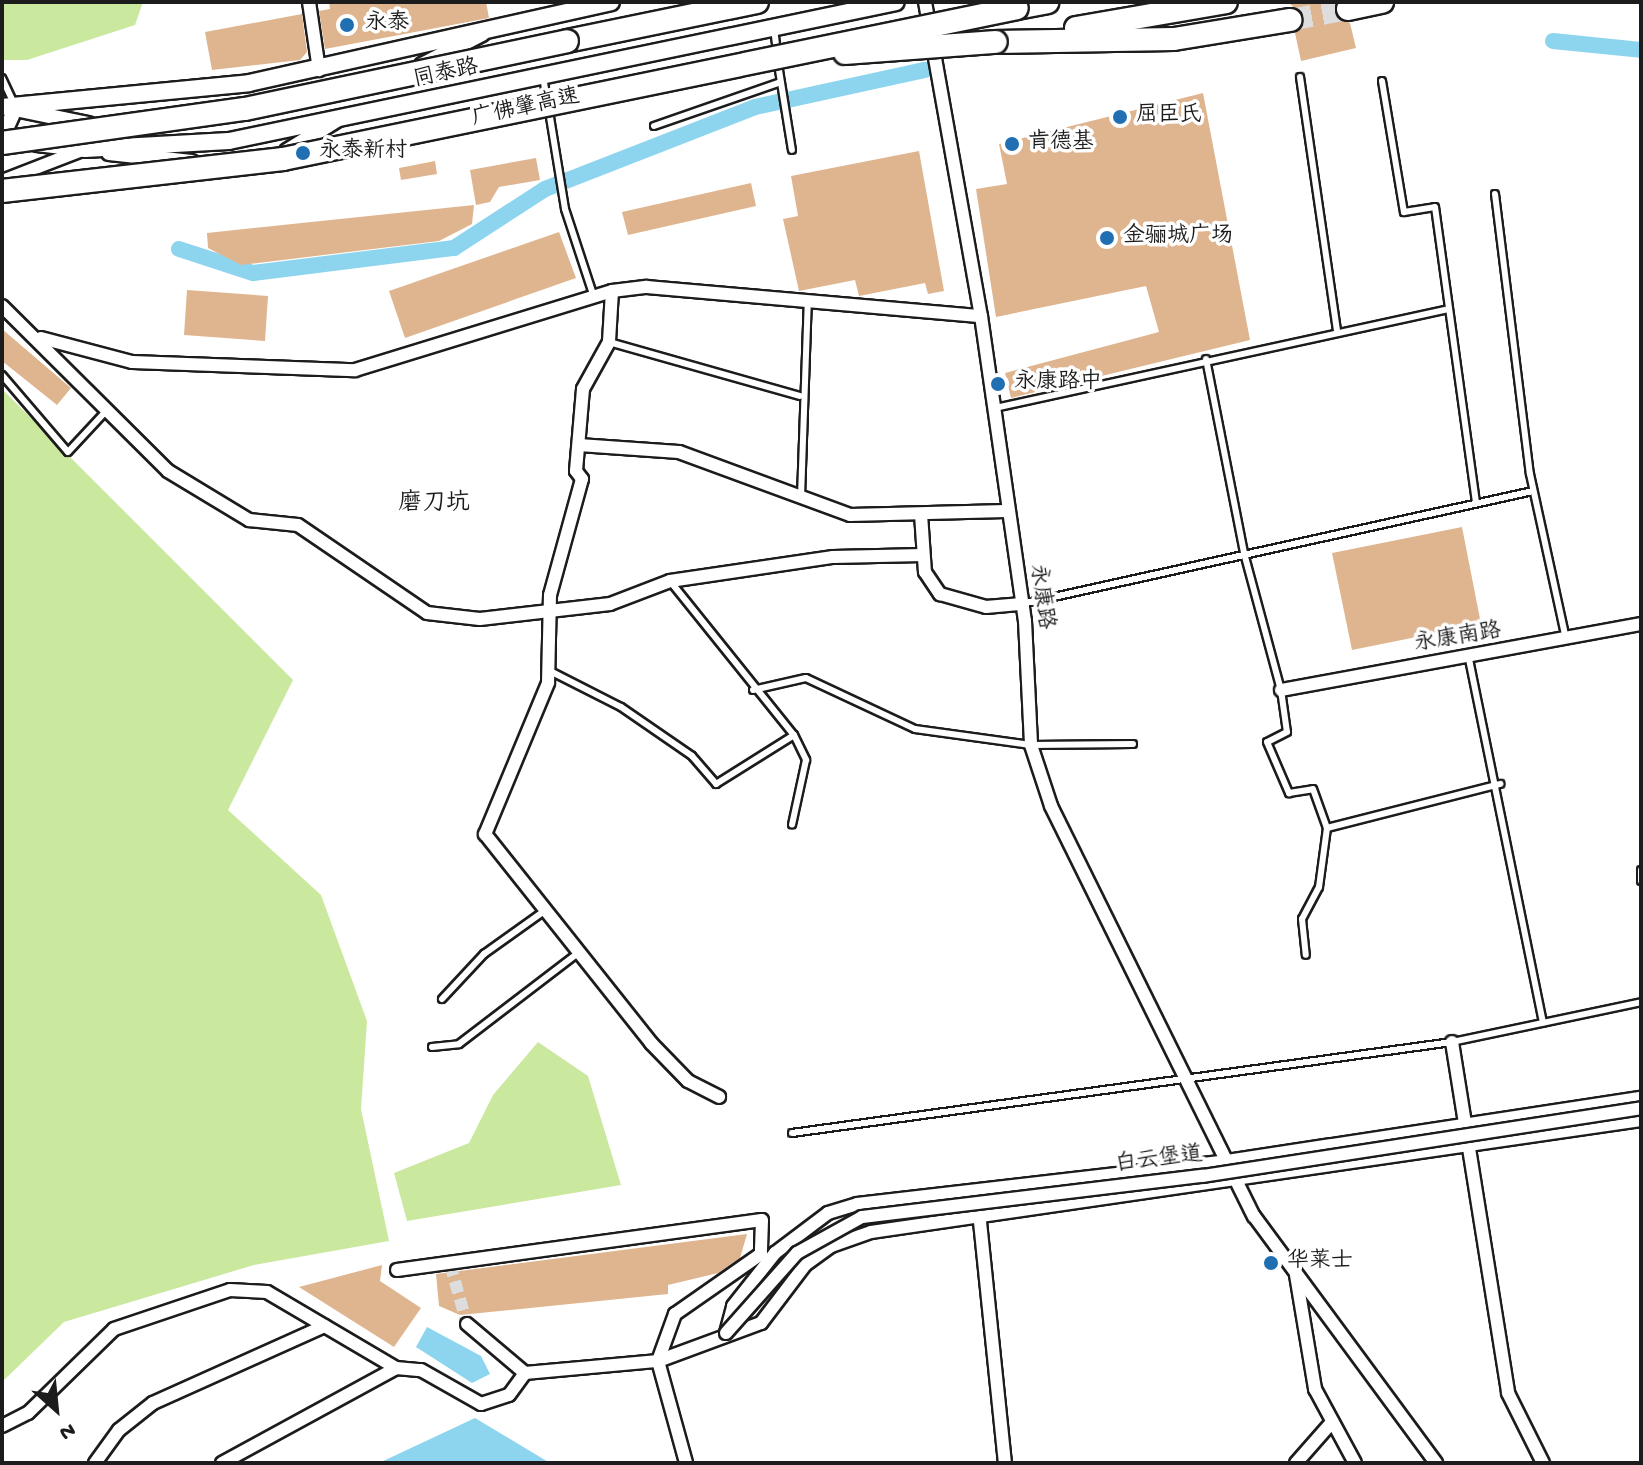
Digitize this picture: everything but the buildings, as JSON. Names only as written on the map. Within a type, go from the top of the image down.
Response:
[{"type":"highway","points":[[567,41],[704,2]]},
{"type":"highway","points":[[2,143],[233,111],[757,2]]},
{"type":"highway","name":"广佛肇高速","points":[[2,191],[283,159],[1047,2]]},
{"type":"highway","points":[[800,52],[905,53],[996,42],[1226,2]]},
{"type":"highway","points":[[1348,9],[1382,2]]},
{"type":"highway","points":[[996,42],[1174,39],[1290,20]]},
{"type":"main road","name":"同泰路","points":[[9,108],[210,90],[319,70],[611,2]]},
{"type":"main road","name":"同泰路","points":[[2,136],[85,149],[229,141],[896,2]]},
{"type":"main road","points":[[85,149],[76,118],[87,99]]},
{"type":"street","points":[[309,2],[319,70]]},
{"type":"street","name":"永康路","points":[[925,2],[981,316],[1006,511],[1022,604],[1031,745],[1078,868],[1188,1080],[1237,1184],[1295,1272],[1436,1463]]},
{"type":"street","points":[[2,136],[9,108],[110,126],[205,117],[401,73],[487,32]]},
{"type":"street","points":[[2,181],[85,149],[229,165],[282,153],[337,119]]},
{"type":"street","points":[[40,337],[132,362],[355,370],[612,291],[808,301],[981,316]]},
{"type":"street","points":[[612,291],[609,342],[583,389],[579,445],[582,479],[548,610],[548,670],[485,834],[581,951],[651,1043],[688,1081],[719,1097]]},
{"type":"street","points":[[2,306],[40,337],[168,471],[249,520],[298,525],[427,613],[480,619],[610,604],[670,581],[833,557],[923,555]]},
{"type":"street","points":[[579,445],[679,452],[802,501],[850,515],[1006,511]]},
{"type":"street","points":[[921,514],[923,555],[940,594],[986,607],[1022,604]]},
{"type":"street","name":"永康南路","points":[[1281,690],[1469,659],[1641,624]]},
{"type":"street","points":[[1452,1042],[1508,1393],[1543,1463]]},
{"type":"street","points":[[726,1333],[733,1306],[775,1253],[828,1213],[976,1190],[1227,1161],[1641,1098]]},
{"type":"street","name":"白云堡道","points":[[726,1333],[797,1253],[862,1217],[1203,1176],[1641,1108]]},
{"type":"street","points":[[467,1324],[525,1373],[658,1361],[726,1333],[761,1323],[805,1265],[831,1246],[871,1232],[1237,1184],[1641,1120]]},
{"type":"street","points":[[976,1190],[1005,1463]]},
{"type":"street","points":[[397,1270],[762,1220],[761,1254],[675,1314],[658,1361],[686,1463]]},
{"type":"street","points":[[1295,1272],[1315,1389],[1355,1463]]},
{"type":"street","points":[[2,1426],[28,1413],[114,1329],[164,1306],[230,1290],[267,1292],[396,1368],[421,1370],[481,1404],[509,1395],[525,1373]]},
{"type":"street","points":[[95,1463],[119,1430],[153,1403],[324,1326]]},
{"type":"street","points":[[222,1463],[396,1368]]},
{"type":"street","points":[[1296,1463],[1332,1422]]},
{"type":"lane","points":[[774,28],[792,150]]},
{"type":"lane","points":[[543,77],[565,209],[594,297]]},
{"type":"lane","points":[[1300,77],[1337,330]]},
{"type":"lane","points":[[2,78],[9,108]]},
{"type":"lane","points":[[1382,81],[1404,212],[1435,207],[1445,310],[1476,502]]},
{"type":"lane","points":[[654,126],[781,86]]},
{"type":"lane","points":[[1495,194],[1533,491],[1566,639]]},
{"type":"lane","points":[[802,501],[800,396],[808,301]]},
{"type":"lane","points":[[992,409],[1337,330],[1445,310]]},
{"type":"lane","points":[[609,342],[800,396]]},
{"type":"lane","points":[[1206,359],[1244,553],[1281,690],[1287,732],[1267,742],[1289,793],[1313,789],[1327,828],[1319,887],[1302,919],[1306,955]]},
{"type":"lane","points":[[2,375],[68,452],[107,410]]},
{"type":"lane","points":[[1022,604],[1092,594],[1244,553],[1533,491]]},
{"type":"lane","points":[[670,581],[753,690],[794,735],[806,760],[792,825]]},
{"type":"lane","points":[[1469,659],[1500,784],[1543,1023]]},
{"type":"lane","points":[[548,670],[621,707],[692,756],[716,784],[794,735]]},
{"type":"lane","points":[[753,690],[806,678],[915,729],[1031,745],[1133,744]]},
{"type":"lane","points":[[1327,828],[1500,784]]},
{"type":"lane","points":[[1641,870],[1641,881]]},
{"type":"lane","points":[[442,999],[474,962],[547,909]]},
{"type":"lane","points":[[432,1047],[459,1044],[581,951]]},
{"type":"lane","points":[[792,1133],[1452,1042],[1641,1002]]},
{"type":"green space","points":[[2,2],[143,2],[135,25],[27,60],[2,60]]},
{"type":"green space","points":[[2,389],[293,680],[228,810],[321,895],[367,1021],[361,1109],[389,1241],[254,1265],[64,1322],[2,1382]]},
{"type":"green space","points":[[538,1042],[588,1076],[621,1185],[407,1221],[394,1173],[469,1143],[493,1095]]},
{"type":"water","points":[[427,1327],[481,1356],[490,1374],[472,1383],[416,1347]]},
{"type":"water","points":[[475,1418],[550,1463],[379,1463]]},
{"type":"waterway","points":[[1553,41],[1641,50]]},
{"type":"waterway","points":[[179,249],[253,273],[454,248],[545,189],[755,107],[925,70]]},
{"type":"tunnel","points":[[1290,20],[1348,9]]},
{"type":"tunnel","points":[[450,1264],[467,1324]]},
{"type":"place","name":"永泰","points":[[347,25]]},
{"type":"place","name":"屈臣氏","points":[[1120,117]]},
{"type":"place","name":"肯德基","points":[[1012,144]]},
{"type":"place","name":"永泰新村","points":[[303,153]]},
{"type":"place","name":"金骊城广场","points":[[1107,238]]},
{"type":"place","name":"永康路中","points":[[998,384]]},
{"type":"place","name":"华莱士","points":[[1271,1263]]},
{"type":"district","name":"磨刀坑","points":[[434,505]]}]
